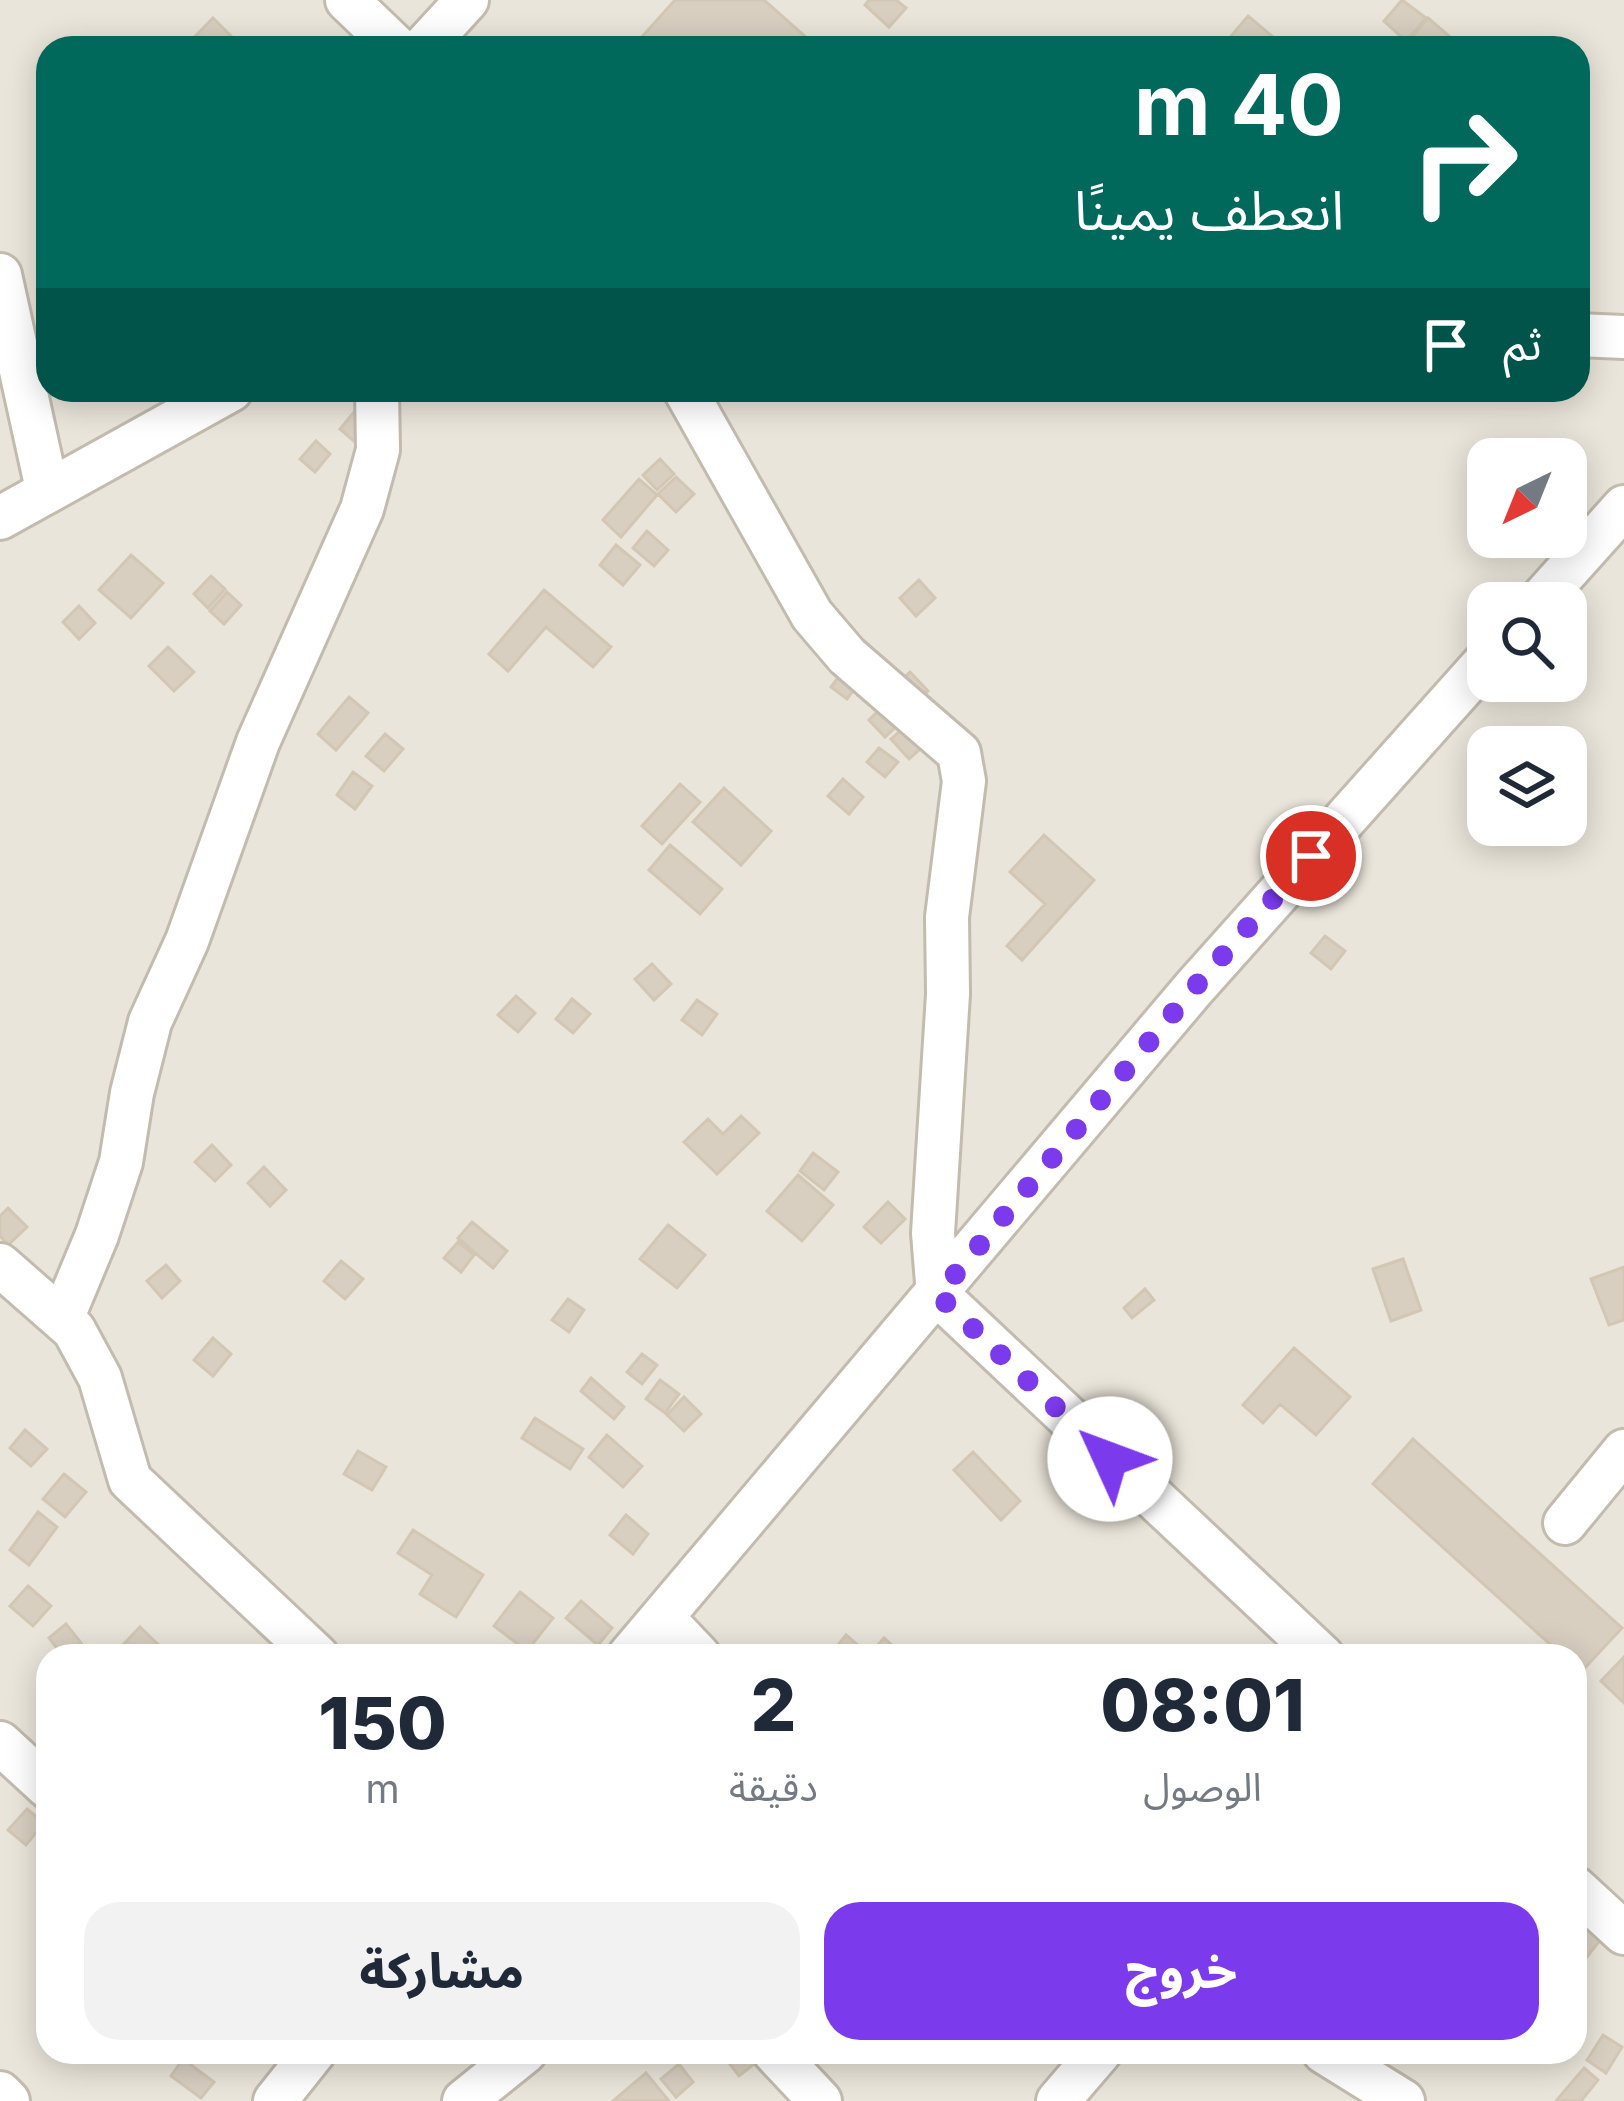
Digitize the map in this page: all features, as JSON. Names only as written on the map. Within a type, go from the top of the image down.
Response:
[{"type":"street","points":[[347,0],[384,36]]},
{"type":"street","points":[[434,36],[467,0]]},
{"type":"street","points":[[0,275],[47,489]]},
{"type":"street","points":[[1590,336],[1624,337]]},
{"type":"street","points":[[0,518],[209,402]]},
{"type":"street","points":[[62,1319],[98,1235],[121,1162],[132,1093],[151,1022],[187,941],[258,742],[362,508],[378,450],[377,402]]},
{"type":"street","points":[[692,402],[812,615],[847,656],[959,753],[964,781],[947,916],[948,994],[933,1233],[938,1295],[1309,1644]]},
{"type":"street","points":[[1557,582],[1624,507]]},
{"type":"street","points":[[639,1644],[1194,988],[1467,682]]},
{"type":"street","points":[[0,1265],[74,1330],[100,1378],[130,1480],[304,1644]]},
{"type":"street","points":[[1565,1523],[1624,1451]]},
{"type":"street","points":[[662,1617],[688,1644]]},
{"type":"street","points":[[0,1744],[36,1776]]},
{"type":"street","points":[[1587,1899],[1624,1933]]},
{"type":"street","points":[[274,2101],[304,2064]]},
{"type":"street","points":[[464,2101],[510,2064]]},
{"type":"street","points":[[785,2064],[820,2101]]},
{"type":"street","points":[[1058,2101],[1082,2064]]},
{"type":"street","points":[[1343,2064],[1403,2101]]},
{"type":"street","points":[[0,2093],[8,2101]]},
{"type":"shaded area","points":[[0,0],[1624,0],[1624,2101],[0,2101]]},
{"type":"building","points":[[675,0],[764,0],[804,36],[643,36]]},
{"type":"building","points":[[869,0],[896,0],[906,8],[889,27],[865,5]]},
{"type":"building","points":[[1402,0],[1426,18],[1410,36],[1400,36],[1384,21]]},
{"type":"building","points":[[1248,16],[1272,36],[1231,36]]},
{"type":"building","points":[[213,18],[231,36],[196,36]]},
{"type":"building","points":[[1428,18],[1449,36],[1413,36]]},
{"type":"building","points":[[359,406],[372,457],[340,429]]},
{"type":"building","points":[[316,441],[330,454],[315,472],[300,459]]},
{"type":"building","points":[[660,459],[674,474],[657,490],[643,475]]},
{"type":"building","points":[[676,477],[694,494],[676,512],[658,494]]},
{"type":"building","points":[[639,479],[657,495],[621,537],[603,520]]},
{"type":"building","points":[[647,531],[668,550],[654,566],[633,548]]},
{"type":"building","points":[[616,545],[640,565],[623,585],[600,565]]},
{"type":"building","points":[[131,555],[163,583],[131,618],[99,590]]},
{"type":"building","points":[[211,576],[225,589],[208,608],[194,594]]},
{"type":"building","points":[[919,580],[935,598],[916,616],[900,598]]},
{"type":"building","points":[[544,590],[611,647],[593,667],[546,627],[508,671],[489,654]]},
{"type":"building","points":[[227,592],[241,605],[224,624],[210,611]]},
{"type":"building","points":[[79,606],[95,623],[79,639],[63,622]]},
{"type":"building","points":[[168,647],[194,672],[174,691],[149,666]]},
{"type":"building","points":[[857,652],[873,664],[847,699],[831,687]]},
{"type":"building","points":[[910,672],[928,691],[909,710],[890,691]]},
{"type":"building","points":[[349,697],[368,713],[336,750],[318,734]]},
{"type":"building","points":[[890,699],[907,716],[885,737],[869,720]]},
{"type":"building","points":[[908,724],[926,744],[909,759],[891,739]]},
{"type":"building","points":[[385,734],[403,749],[384,771],[366,756]]},
{"type":"building","points":[[879,748],[898,762],[885,777],[867,762]]},
{"type":"building","points":[[353,772],[372,786],[355,809],[337,795]]},
{"type":"building","points":[[843,779],[863,797],[849,814],[828,796]]},
{"type":"building","points":[[680,784],[700,802],[662,844],[642,826]]},
{"type":"building","points":[[724,788],[771,831],[741,865],[693,822]]},
{"type":"building","points":[[1044,835],[1094,880],[1022,960],[1007,946],[1045,904],[1010,872]]},
{"type":"building","points":[[670,845],[722,889],[700,914],[649,870]]},
{"type":"building","points":[[1325,936],[1345,951],[1331,969],[1311,953]]},
{"type":"building","points":[[652,964],[671,984],[654,1000],[635,979]]},
{"type":"building","points":[[516,996],[535,1013],[518,1032],[498,1015]]},
{"type":"building","points":[[572,999],[590,1014],[573,1033],[556,1019]]},
{"type":"building","points":[[697,1000],[717,1014],[702,1035],[682,1020]]},
{"type":"building","points":[[741,1116],[759,1133],[717,1174],[684,1142],[708,1119],[723,1134]]},
{"type":"building","points":[[212,1145],[231,1165],[215,1181],[195,1162]]},
{"type":"building","points":[[813,1153],[838,1172],[824,1190],[800,1171]]},
{"type":"building","points":[[264,1167],[286,1190],[270,1206],[248,1183]]},
{"type":"building","points":[[798,1175],[833,1205],[802,1241],[767,1211]]},
{"type":"building","points":[[888,1202],[905,1219],[881,1243],[864,1227]]},
{"type":"building","points":[[8,1208],[27,1227],[8,1245],[0,1236],[0,1216]]},
{"type":"building","points":[[472,1222],[507,1251],[493,1268],[458,1238]]},
{"type":"building","points":[[668,1225],[705,1255],[677,1288],[640,1259]]},
{"type":"building","points":[[458,1242],[474,1255],[461,1272],[444,1258]]},
{"type":"building","points":[[1403,1259],[1421,1310],[1391,1321],[1373,1269]]},
{"type":"building","points":[[341,1261],[363,1279],[345,1299],[324,1281]]},
{"type":"building","points":[[166,1265],[180,1281],[162,1298],[147,1281]]},
{"type":"building","points":[[1624,1267],[1624,1320],[1609,1325],[1591,1279]]},
{"type":"building","points":[[1145,1289],[1154,1300],[1132,1318],[1124,1308]]},
{"type":"building","points":[[568,1299],[584,1310],[569,1332],[552,1320]]},
{"type":"building","points":[[213,1338],[231,1354],[213,1376],[194,1360]]},
{"type":"building","points":[[1294,1348],[1350,1397],[1316,1435],[1280,1404],[1263,1423],[1243,1405]]},
{"type":"building","points":[[642,1354],[657,1365],[642,1384],[627,1372]]},
{"type":"building","points":[[591,1378],[624,1407],[614,1419],[581,1391]]},
{"type":"building","points":[[660,1380],[679,1394],[665,1413],[646,1399]]},
{"type":"building","points":[[684,1397],[701,1414],[684,1431],[667,1415]]},
{"type":"building","points":[[535,1418],[583,1449],[570,1469],[522,1438]]},
{"type":"building","points":[[25,1430],[47,1449],[31,1466],[10,1448]]},
{"type":"building","points":[[607,1435],[642,1466],[623,1487],[589,1457]]},
{"type":"building","points":[[1413,1439],[1622,1628],[1587,1666],[1587,1644],[1550,1644],[1373,1484]]},
{"type":"building","points":[[358,1451],[386,1467],[372,1490],[344,1474]]},
{"type":"building","points":[[973,1452],[1020,1501],[1001,1520],[954,1470]]},
{"type":"building","points":[[64,1474],[86,1492],[65,1517],[43,1499]]},
{"type":"building","points":[[38,1512],[57,1527],[29,1565],[10,1550]]},
{"type":"building","points":[[626,1515],[648,1534],[633,1554],[610,1535]]},
{"type":"building","points":[[413,1530],[483,1575],[456,1617],[420,1594],[432,1575],[398,1553]]},
{"type":"building","points":[[28,1586],[51,1606],[33,1626],[10,1606]]},
{"type":"building","points":[[520,1592],[553,1618],[533,1644],[518,1644],[494,1626]]},
{"type":"building","points":[[581,1601],[612,1628],[597,1644],[566,1618]]},
{"type":"building","points":[[66,1624],[81,1643],[54,1644],[49,1638]]},
{"type":"building","points":[[140,1627],[158,1644],[124,1644]]},
{"type":"building","points":[[1624,1657],[1624,1703],[1601,1681]]},
{"type":"building","points":[[27,1809],[36,1816],[36,1833],[26,1845],[8,1830]]},
{"type":"building","points":[[1587,1928],[1601,1939],[1587,1957]]},
{"type":"building","points":[[1603,2035],[1622,2047],[1606,2073],[1587,2060]]},
{"type":"building","points":[[179,2064],[190,2064],[214,2082],[201,2098],[171,2076]]},
{"type":"building","points":[[679,2064],[693,2082],[676,2097],[661,2079]]},
{"type":"building","points":[[730,2064],[754,2064],[739,2076]]},
{"type":"building","points":[[1584,2068],[1598,2080],[1581,2101],[1556,2101]]},
{"type":"building","points":[[646,2073],[669,2101],[613,2101]]},
{"type":"route","points":[[1110,1459],[938,1295],[1194,988],[1311,856]]}]
